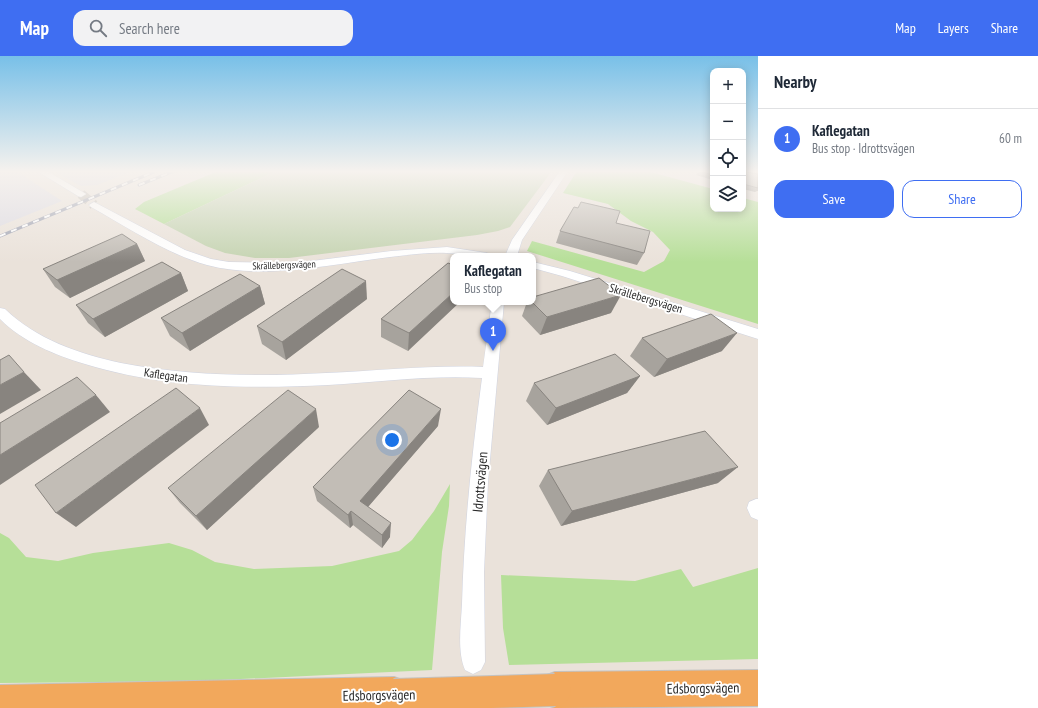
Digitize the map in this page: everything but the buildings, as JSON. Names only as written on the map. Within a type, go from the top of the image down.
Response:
[{"type":"highway","name":"Edsborgsvägen","points":[[0,703],[394,695],[555,690],[758,688]]},
{"type":"street","points":[[511,253],[517,240],[543,201]]},
{"type":"street","name":"Skrällebergsvägen","points":[[94,205],[182,252],[209,262],[229,265],[274,267],[296,266],[391,254],[447,250],[467,253]]},
{"type":"street","name":"Skrällebergsvägen","points":[[536,266],[566,273],[758,334]]},
{"type":"street","name":"Idrottsvägen","points":[[473,662],[471,604],[490,373],[498,305]]},
{"type":"street","name":"Kaflegatan","points":[[0,312],[10,322],[34,338],[76,356],[129,370],[170,376],[245,382],[328,379],[436,371],[490,373]]},
{"type":"shaded area","points":[[0,201],[61,201],[0,226]]},
{"type":"green space","points":[[212,201],[164,224],[135,209],[144,202]]},
{"type":"green space","points":[[212,201],[529,201],[510,227],[498,231],[477,235],[289,258],[255,258],[225,253],[206,246],[164,224]]},
{"type":"green space","points":[[597,201],[710,201],[710,212],[746,212],[746,201],[758,202],[758,324],[527,251],[532,241],[644,272],[664,261],[670,250],[653,232],[631,221],[608,204]]},
{"type":"green space","points":[[450,484],[449,506],[442,552],[432,670],[199,681],[0,683],[0,533],[9,538],[26,557],[58,561],[93,553],[169,543],[192,550],[215,562],[254,569],[332,566],[399,551],[412,540],[434,511]]},
{"type":"green space","points":[[758,568],[758,659],[509,665],[503,628],[501,575],[635,581],[681,569],[693,587]]},
{"type":"tunnel","points":[[90,201],[94,205]]},
{"type":"railway","points":[[0,236],[83,201]]},
{"type":"place","name":"Kaflegatan","points":[[493,351]]}]
